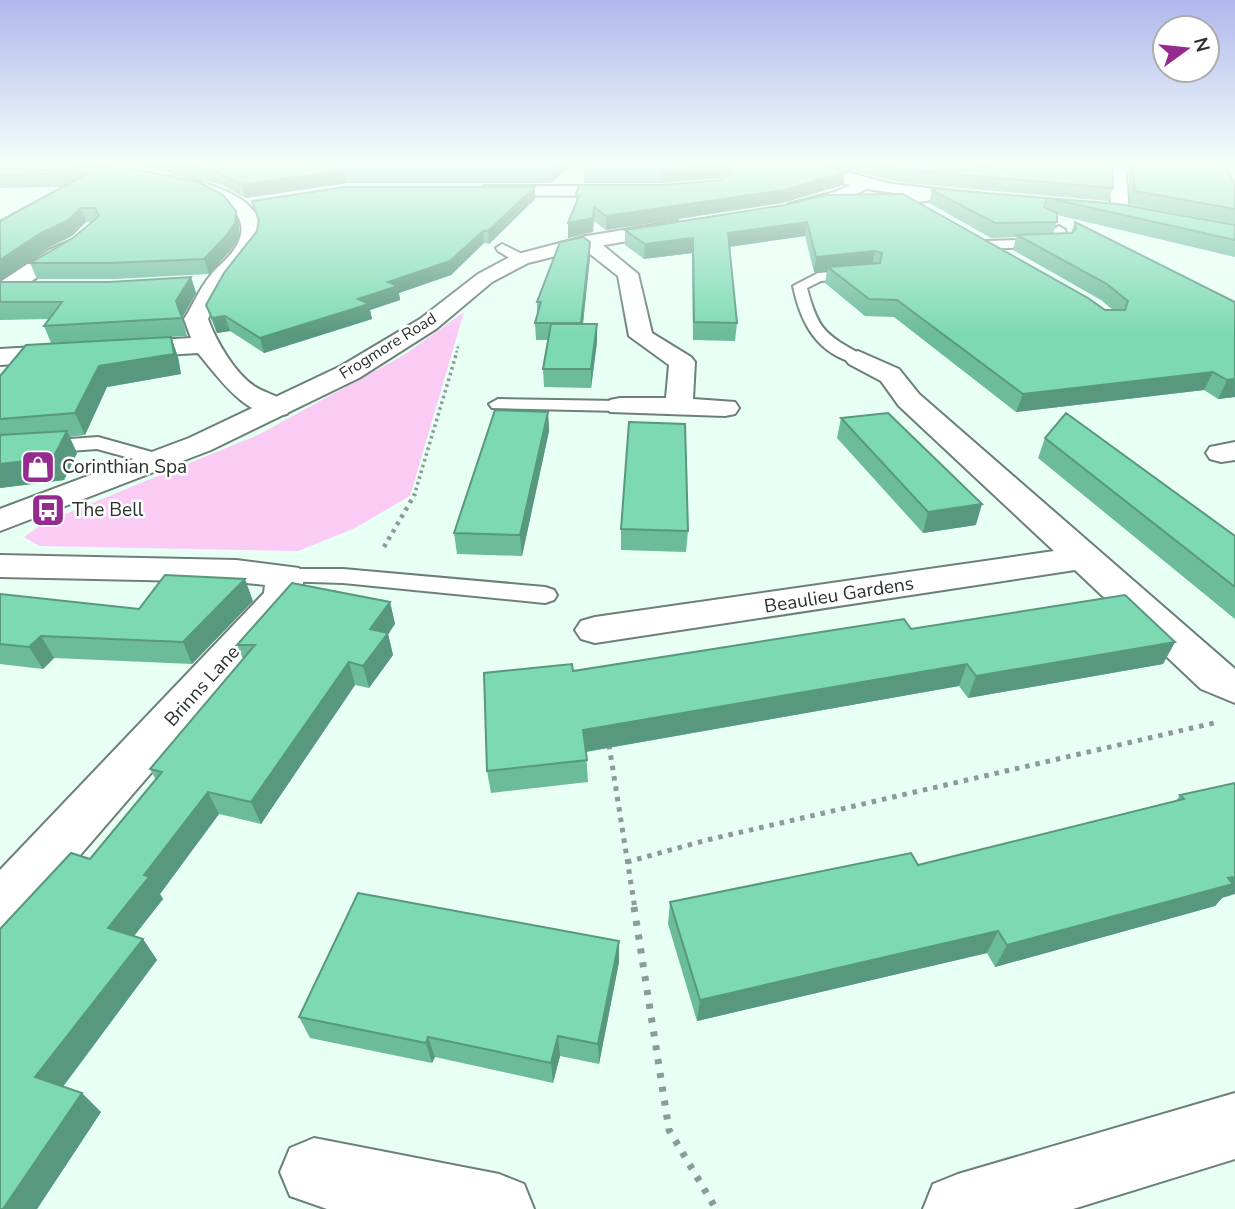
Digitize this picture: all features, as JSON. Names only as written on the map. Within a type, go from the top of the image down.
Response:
[{"type":"street","points":[[251,220],[248,244],[216,283],[196,319],[205,345],[243,391],[277,408]]},
{"type":"street","name":"Frogmore Road","points":[[0,521],[200,444],[277,408],[372,358],[428,324],[511,253],[698,224]]},
{"type":"street","points":[[2,290],[56,254],[81,242],[93,229]]},
{"type":"street","points":[[587,242],[628,274],[641,336],[682,362],[679,407]]},
{"type":"street","points":[[979,242],[1021,266]]},
{"type":"street","points":[[191,284],[216,283]]},
{"type":"street","points":[[2,290],[46,289]]},
{"type":"street","points":[[0,357],[205,345]]},
{"type":"street","points":[[858,359],[890,375],[909,400],[1083,558],[1216,678],[1235,688]]},
{"type":"street","points":[[620,406],[725,408]]},
{"type":"street","name":"Beaulieu Gardens","points":[[595,630],[1083,558]]},
{"type":"street","points":[[0,566],[236,571],[286,576]]},
{"type":"street","name":"Brinns Lane","points":[[0,908],[282,597],[286,576]]},
{"type":"street","points":[[958,1209],[1235,1125]]},
{"type":"street","points":[[314,1172],[499,1209]]},
{"type":"lane","points":[[979,242],[1063,242],[1059,230]]},
{"type":"lane","points":[[858,359],[818,336],[808,321],[800,286],[818,277],[872,273]]},
{"type":"lane","points":[[498,404],[620,406]]},
{"type":"lane","points":[[0,450],[98,443],[159,460]]},
{"type":"lane","points":[[286,576],[365,578],[545,594]]},
{"type":"path","points":[[365,578],[413,501],[470,305],[468,292]]},
{"type":"path","points":[[627,862],[747,830],[1219,722]]},
{"type":"path","points":[[607,733],[669,1130],[716,1209]]},
{"type":"shaded area","points":[[464,312],[410,496],[353,529],[298,551],[39,546],[24,537],[46,522],[260,434],[404,355]]},
{"type":"building","points":[[68,220],[41,233],[0,260],[0,221]]},
{"type":"building","points":[[94,220],[235,220],[226,236],[204,259],[30,263],[73,238]]},
{"type":"building","points":[[259,220],[499,220],[488,231],[483,231],[450,261],[388,282],[398,286],[358,299],[369,304],[260,338],[225,316],[212,318],[206,305],[224,273],[257,231]]},
{"type":"building","points":[[686,220],[950,220],[1105,310],[1125,310],[1128,301],[1107,284],[1017,235],[1072,233],[1076,229],[1075,222],[1235,302],[1235,379],[1227,380],[1213,372],[1023,394],[897,300],[869,299],[828,267],[880,263],[882,253],[875,251],[816,257],[807,222],[728,233],[737,323],[694,322],[693,238],[645,244],[625,230]]},
{"type":"building","points":[[990,220],[1057,220],[1057,222],[995,223]]},
{"type":"building","points":[[1148,220],[1209,220],[1235,225],[1235,240]]},
{"type":"building","points":[[583,237],[590,242],[581,323],[535,323],[541,302],[537,302],[560,242]]},
{"type":"building","points":[[191,277],[176,301],[182,318],[44,326],[62,302],[0,302],[0,282],[109,282]]},
{"type":"building","points":[[551,324],[597,324],[591,369],[543,369]]},
{"type":"building","points":[[171,337],[174,354],[99,366],[75,413],[0,419],[0,376],[26,345]]},
{"type":"building","points":[[495,410],[548,412],[520,535],[454,533]]},
{"type":"building","points":[[888,413],[982,504],[928,512],[841,418]]},
{"type":"building","points":[[1066,413],[1235,536],[1235,587],[1045,438]]},
{"type":"building","points":[[629,422],[685,424],[688,531],[621,529]]},
{"type":"building","points":[[67,431],[53,458],[0,464],[0,435]]},
{"type":"building","points":[[165,575],[245,579],[183,642],[41,636],[29,647],[0,644],[0,594],[139,609]]},
{"type":"building","points":[[292,583],[390,602],[370,629],[388,633],[363,666],[349,662],[251,802],[208,792],[144,875],[149,877],[108,928],[143,939],[35,1077],[82,1093],[3,1209],[0,1209],[0,929],[71,853],[90,859],[162,772],[150,769],[255,645],[237,645]]},
{"type":"building","points":[[1125,595],[1175,642],[976,676],[967,664],[583,730],[587,760],[487,771],[484,673],[572,664],[573,671],[904,619],[911,629]]},
{"type":"building","points":[[1235,783],[1235,877],[1228,878],[1233,884],[1007,945],[998,931],[700,1000],[670,902],[911,853],[918,865],[1184,799],[1180,795]]},
{"type":"building","points":[[358,893],[619,941],[598,1044],[558,1036],[551,1063],[428,1037],[426,1043],[299,1017]]},
{"type":"place","name":"Corinthian Spa","points":[[38,467]]},
{"type":"place","name":"The Bell","points":[[48,510]]}]
